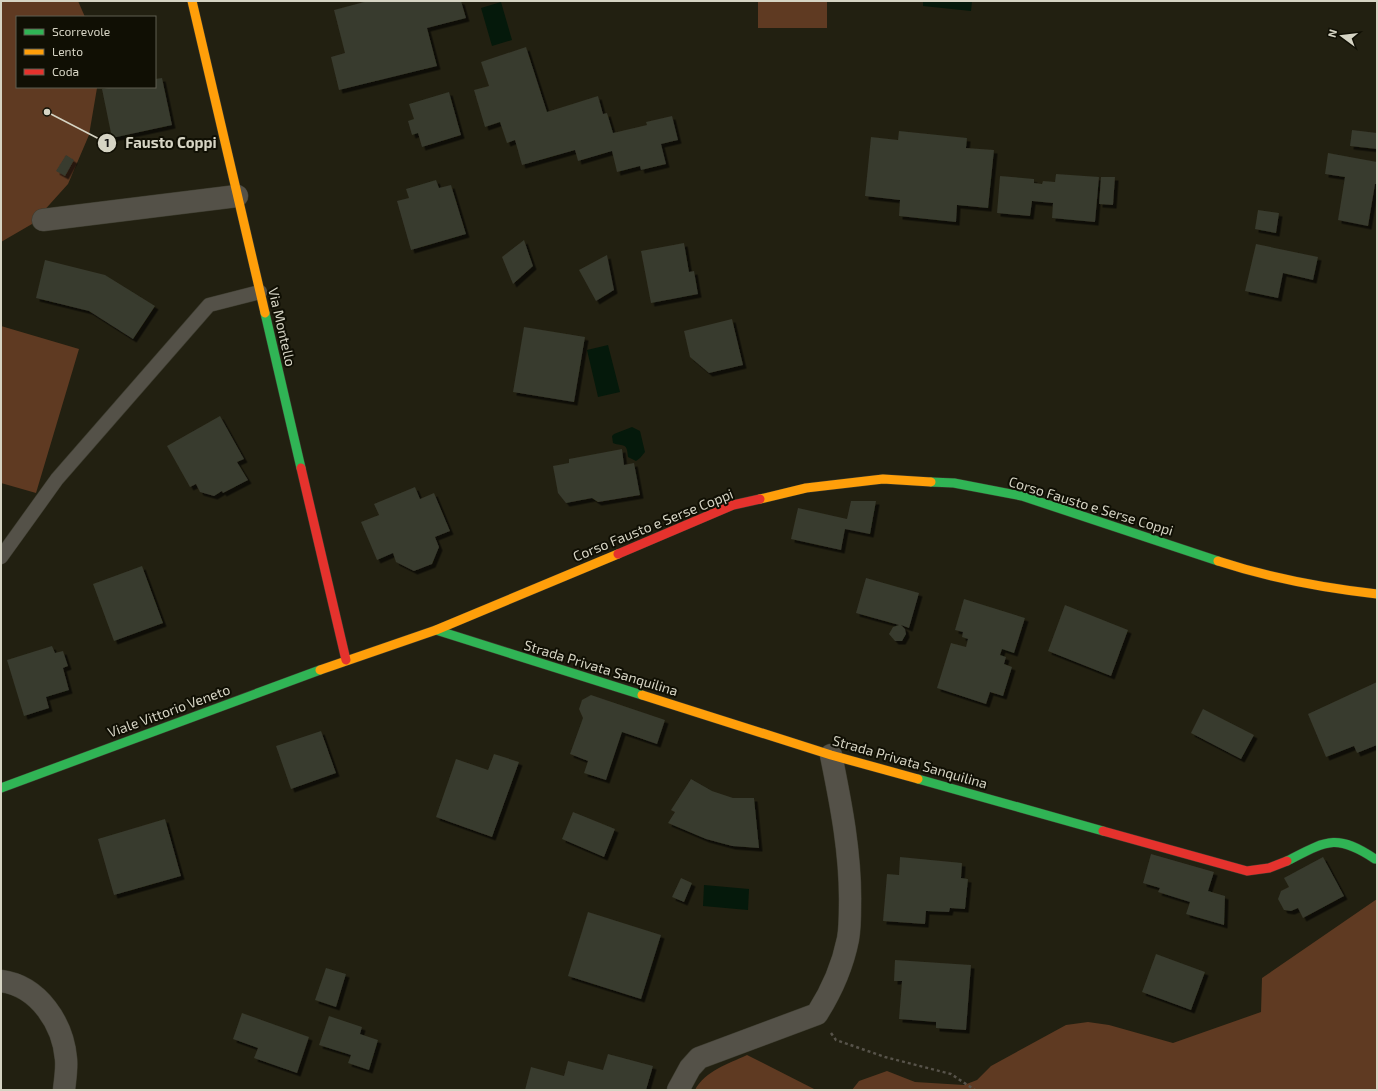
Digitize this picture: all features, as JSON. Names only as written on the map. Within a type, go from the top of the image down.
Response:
[{"type":"street","name":"Via Montello","points":[[192,1],[346,660]]},
{"type":"street","points":[[43,220],[237,196]]},
{"type":"street","name":"Corso Fausto e Serse Coppi","points":[[346,660],[436,630],[733,505],[806,488],[883,479],[954,483],[1022,496],[1246,570],[1330,589],[1377,594]]},
{"type":"street","name":"Strada Privata Sanquilina","points":[[436,630],[831,755],[1247,871],[1268,868],[1326,842],[1342,843],[1361,849],[1376,859]]},
{"type":"street","name":"Viale Vittorio Veneto","points":[[1,788],[346,660]]},
{"type":"street","points":[[678,1090],[690,1068],[699,1058],[816,1014],[824,1002],[844,954],[850,918],[850,888],[847,850],[831,755]]},
{"type":"street","points":[[1,981],[14,983],[38,998],[59,1028],[66,1060],[64,1090]]},
{"type":"lane","points":[[1,557],[57,479],[209,305],[260,292]]},
{"type":"path","points":[[816,1014],[836,1040],[885,1057],[951,1074],[975,1090]]},
{"type":"shaded area","points":[[1,1],[78,1],[85,16],[16,16],[16,88],[97,88],[89,135],[68,184],[32,224],[1,242]]},
{"type":"shaded area","points":[[758,1],[827,1],[827,28],[758,28]]},
{"type":"shaded area","points":[[923,1],[972,1],[971,11],[923,6]]},
{"type":"shaded area","points":[[501,2],[512,40],[492,46],[481,8]]},
{"type":"shaded area","points":[[1,326],[79,349],[36,493],[1,483]]},
{"type":"shaded area","points":[[608,345],[620,392],[598,397],[587,350]]},
{"type":"shaded area","points":[[632,427],[640,431],[645,452],[636,461],[628,457],[626,447],[613,443],[612,436]]},
{"type":"shaded area","points":[[704,885],[749,889],[748,910],[703,906]]},
{"type":"shaded area","points":[[1377,899],[1377,1090],[852,1090],[859,1081],[887,1071],[915,1082],[964,1085],[977,1080],[991,1066],[1066,1025],[1088,1022],[1109,1025],[1173,1043],[1261,1012],[1262,978]]},
{"type":"shaded area","points":[[747,1055],[816,1090],[695,1090],[699,1083],[711,1073]]},
{"type":"building","points":[[368,1],[461,1],[466,18],[427,28],[437,66],[339,90],[331,57],[345,53],[334,10]]},
{"type":"building","points":[[526,47],[547,112],[598,96],[603,114],[607,113],[613,133],[647,125],[646,122],[672,116],[678,140],[661,144],[666,164],[641,170],[640,166],[617,172],[612,151],[578,161],[575,150],[522,165],[515,140],[507,143],[500,122],[485,127],[474,90],[489,86],[481,62]]},
{"type":"building","points":[[162,78],[172,125],[112,138],[102,89],[156,88],[156,79]]},
{"type":"building","points":[[449,92],[461,135],[422,147],[418,133],[412,135],[408,121],[414,119],[409,104]]},
{"type":"building","points":[[1352,130],[1377,133],[1377,149],[1350,146]]},
{"type":"building","points":[[899,131],[967,138],[966,148],[994,150],[988,208],[957,205],[956,222],[899,216],[900,200],[865,196],[871,137],[898,140]]},
{"type":"building","points":[[1328,153],[1377,162],[1377,184],[1375,184],[1368,226],[1338,220],[1345,177],[1325,174]]},
{"type":"building","points":[[66,155],[74,160],[65,176],[56,171]]},
{"type":"building","points":[[1056,174],[1099,177],[1095,222],[1052,218],[1053,203],[1032,201],[1030,216],[997,213],[1000,176],[1034,179],[1034,183],[1042,184],[1043,181],[1055,182]]},
{"type":"building","points":[[1101,177],[1115,177],[1113,205],[1099,204]]},
{"type":"building","points":[[436,180],[439,188],[451,185],[466,234],[411,250],[397,201],[409,198],[406,189]]},
{"type":"building","points":[[1258,210],[1279,213],[1276,233],[1255,229]]},
{"type":"building","points":[[524,240],[533,266],[513,284],[502,257]]},
{"type":"building","points":[[684,243],[689,272],[694,271],[698,294],[651,303],[641,251]]},
{"type":"building","points":[[1256,244],[1318,257],[1313,280],[1283,273],[1278,298],[1245,291]]},
{"type":"building","points":[[607,255],[614,290],[596,301],[579,270]]},
{"type":"building","points":[[45,260],[105,275],[155,306],[133,339],[89,311],[36,298]]},
{"type":"building","points":[[732,319],[743,365],[709,373],[690,357],[684,331]]},
{"type":"building","points":[[524,327],[585,337],[574,402],[513,392]]},
{"type":"building","points":[[220,416],[244,459],[237,462],[248,480],[214,496],[200,492],[196,484],[190,487],[167,446]]},
{"type":"building","points":[[622,449],[624,465],[634,463],[640,495],[598,502],[592,498],[566,503],[558,493],[553,466],[569,463],[569,459]]},
{"type":"building","points":[[415,487],[420,499],[434,493],[450,531],[435,537],[439,547],[432,564],[414,571],[396,562],[393,553],[377,560],[361,522],[379,515],[374,504]]},
{"type":"building","points":[[851,501],[876,501],[870,534],[845,529],[841,550],[791,539],[798,508],[847,519]]},
{"type":"building","points":[[142,566],[163,623],[114,641],[93,584]]},
{"type":"building","points":[[866,578],[919,593],[909,628],[901,625],[905,629],[906,634],[902,641],[895,641],[889,634],[893,627],[899,625],[856,613]]},
{"type":"building","points":[[964,599],[1025,618],[1014,653],[1002,649],[1000,655],[1006,657],[1004,664],[1012,667],[1003,696],[990,692],[986,704],[937,688],[951,643],[966,647],[968,639],[962,637],[963,632],[955,630]]},
{"type":"building","points":[[1065,605],[1128,630],[1111,676],[1048,651]]},
{"type":"building","points":[[52,646],[55,653],[63,651],[68,666],[63,668],[69,690],[46,697],[49,708],[24,716],[7,660]]},
{"type":"building","points":[[1377,682],[1377,745],[1357,753],[1354,746],[1326,757],[1308,714]]},
{"type":"building","points":[[591,695],[665,720],[657,744],[622,732],[606,780],[584,773],[588,761],[570,754],[583,718],[579,709],[582,700]]},
{"type":"building","points":[[1203,709],[1254,735],[1241,759],[1191,733]]},
{"type":"building","points":[[321,731],[336,773],[291,789],[276,746]]},
{"type":"building","points":[[494,754],[519,762],[492,837],[436,817],[456,759],[488,770]]},
{"type":"building","points":[[691,779],[712,791],[733,798],[754,798],[759,848],[732,846],[706,839],[668,823],[675,812],[671,810]]},
{"type":"building","points":[[573,812],[615,829],[604,857],[562,839]]},
{"type":"building","points":[[165,819],[181,876],[114,895],[98,839]]},
{"type":"building","points":[[1151,854],[1214,872],[1208,891],[1225,896],[1224,925],[1186,914],[1190,902],[1158,892],[1160,888],[1143,883]]},
{"type":"building","points":[[900,857],[962,863],[961,878],[968,879],[965,909],[950,908],[949,912],[926,911],[925,924],[883,921],[887,874],[899,875]]},
{"type":"building","points":[[1323,857],[1344,896],[1303,918],[1298,908],[1291,911],[1284,910],[1278,899],[1281,891],[1289,887],[1284,878]]},
{"type":"building","points":[[681,878],[692,883],[684,902],[672,897]]},
{"type":"building","points":[[588,912],[661,935],[641,999],[568,976]]},
{"type":"building","points":[[1156,954],[1205,972],[1191,1010],[1142,992]]},
{"type":"building","points":[[895,960],[971,965],[966,1030],[936,1028],[936,1022],[899,1019],[902,981],[894,981]]},
{"type":"building","points":[[326,968],[346,974],[336,1007],[315,1000]]},
{"type":"building","points":[[242,1013],[309,1037],[297,1073],[254,1058],[258,1048],[233,1039]]},
{"type":"building","points":[[329,1016],[362,1027],[360,1034],[378,1040],[369,1070],[348,1063],[351,1055],[319,1045]]},
{"type":"building","points":[[608,1054],[653,1066],[646,1090],[525,1090],[531,1067],[564,1076],[568,1061],[603,1070]]},
{"type":"traffic: fast","points":[[265,313],[301,468]]},
{"type":"traffic: fast","points":[[931,482],[954,483],[1022,496],[1218,561]]},
{"type":"traffic: fast","points":[[436,630],[642,695]]},
{"type":"traffic: fast","points":[[1,788],[320,670]]},
{"type":"traffic: fast","points":[[918,779],[1103,831]]},
{"type":"traffic: fast","points":[[1287,861],[1312,849],[1331,843],[1340,843],[1350,846],[1375,859]]},
{"type":"traffic: slow","points":[[192,1],[265,313]]},
{"type":"traffic: slow","points":[[760,499],[806,488],[883,479],[931,482]]},
{"type":"traffic: slow","points":[[320,670],[436,630],[618,554]]},
{"type":"traffic: slow","points":[[1218,561],[1297,582],[1377,594]]},
{"type":"traffic: slow","points":[[642,695],[831,755],[918,779]]},
{"type":"traffic: jam","points":[[301,468],[346,660]]},
{"type":"traffic: jam","points":[[618,554],[733,505],[760,499]]},
{"type":"traffic: jam","points":[[1103,831],[1247,871],[1269,868],[1287,861]]},
{"type":"place","name":"Fausto Coppi","points":[[47,112]]}]
